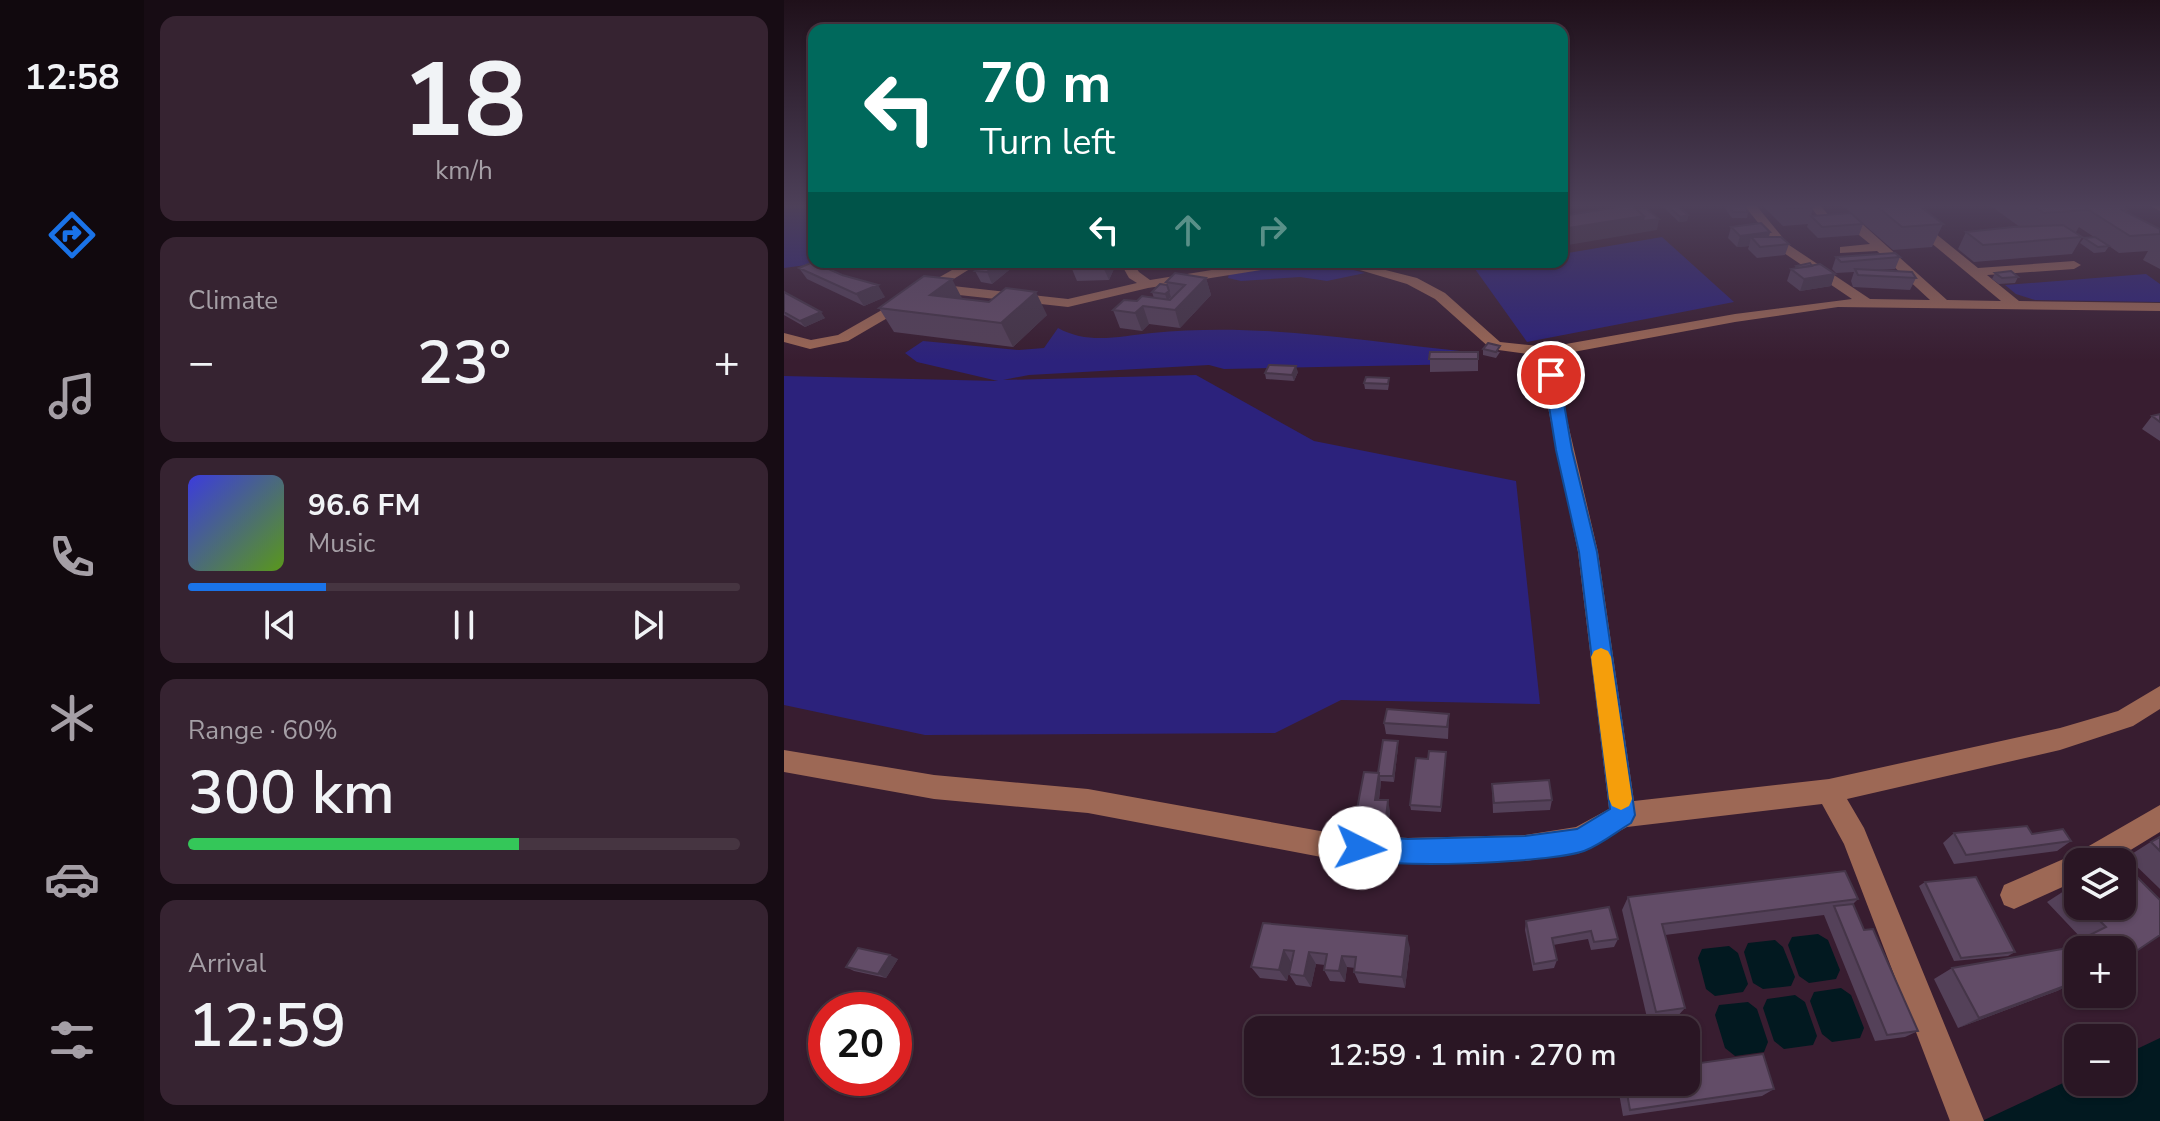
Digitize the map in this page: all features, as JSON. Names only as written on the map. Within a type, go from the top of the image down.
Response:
[{"type":"street","points":[[1797,256],[1864,301]]},
{"type":"street","points":[[1890,256],[1943,304]]},
{"type":"street","points":[[1955,256],[2015,305]]},
{"type":"street","points":[[1974,272],[2074,265]]},
{"type":"street","points":[[784,337],[810,345],[828,343],[965,268]]},
{"type":"street","points":[[1130,268],[1134,275],[1148,284]]},
{"type":"street","points":[[931,288],[1054,303],[1091,299],[1148,284],[1249,268]]},
{"type":"street","points":[[1362,268],[1412,281],[1440,296],[1496,346],[1549,352],[1735,318],[1864,301],[2160,307]]},
{"type":"street","points":[[1142,301],[1152,292],[1181,279]]},
{"type":"street","points":[[1549,352],[1554,398],[1588,552],[1623,815]]},
{"type":"street","points":[[784,761],[934,787],[1088,801],[1337,847],[1408,851],[1525,848],[1580,840],[1623,815],[1829,791],[2060,739],[2125,719],[2160,696]]},
{"type":"street","points":[[1829,791],[1855,837],[1967,1121]]},
{"type":"street","points":[[2109,848],[2160,818]]},
{"type":"street","points":[[2014,895],[2064,872]]},
{"type":"shaded area","points":[[784,256],[808,256],[808,265],[784,268]]},
{"type":"shaded area","points":[[1568,256],[1683,256],[1734,302],[1527,342],[1475,269],[1568,268]]},
{"type":"shaded area","points":[[1276,268],[1346,268],[1365,273],[1327,281],[1300,277],[1241,281],[1228,278],[1229,274]]},
{"type":"shaded area","points":[[2146,274],[2160,284],[2160,302],[2035,300],[2016,294],[2005,285]]},
{"type":"shaded area","points":[[1058,328],[1093,338],[1192,330],[1271,331],[1469,352],[1468,364],[1224,369],[1209,365],[1029,375],[1003,380],[1196,375],[1314,441],[1516,481],[1540,704],[1341,700],[1275,733],[925,735],[784,705],[784,376],[998,381],[917,362],[905,353],[923,341],[1019,350],[1044,348]]},
{"type":"water","points":[[1818,934],[1828,940],[1840,970],[1836,979],[1809,983],[1799,976],[1788,945],[1792,937]]},
{"type":"water","points":[[1775,940],[1783,947],[1795,977],[1791,986],[1763,989],[1753,983],[1744,952],[1748,943]]},
{"type":"water","points":[[1729,946],[1738,953],[1748,984],[1743,992],[1715,996],[1706,989],[1698,958],[1702,949]]},
{"type":"water","points":[[1841,988],[1851,995],[1864,1028],[1860,1038],[1832,1042],[1822,1034],[1810,1001],[1814,992]]},
{"type":"water","points":[[1795,995],[1805,1002],[1817,1036],[1813,1045],[1784,1049],[1774,1041],[1763,1008],[1767,999]]},
{"type":"water","points":[[1748,1002],[1757,1009],[1768,1042],[1764,1052],[1735,1056],[1725,1048],[1715,1015],[1719,1005]]},
{"type":"water","points":[[2160,1038],[2160,1121],[1982,1121],[2064,1083],[2064,1096],[2136,1096],[2136,1049]]},
{"type":"building","points":[[1899,256],[1900,257],[1841,262],[1836,257]]},
{"type":"building","points":[[808,264],[808,268],[826,268],[878,285],[856,294],[799,268]]},
{"type":"building","points":[[1820,264],[1835,274],[1804,279],[1791,269]]},
{"type":"building","points":[[979,268],[992,268],[987,272],[975,271]]},
{"type":"building","points":[[1855,269],[1912,272],[1916,278],[1858,275]]},
{"type":"building","points":[[2011,271],[2018,277],[2002,278],[1995,273]]},
{"type":"building","points":[[1175,273],[1206,278],[1175,310],[1143,306],[1135,313],[1113,310],[1124,300],[1137,301],[1142,296],[1170,300],[1185,285],[1166,282]]},
{"type":"building","points":[[924,276],[952,279],[930,295],[989,302],[1006,288],[1036,292],[1001,323],[879,308]]},
{"type":"building","points":[[1160,284],[1167,285],[1169,291],[1165,294],[1152,292]]},
{"type":"building","points":[[784,292],[821,312],[800,321],[784,312]]},
{"type":"building","points":[[1488,343],[1500,346],[1496,352],[1483,349]]},
{"type":"building","points":[[1430,352],[1478,352],[1478,359],[1429,359]]},
{"type":"building","points":[[1269,365],[1296,366],[1292,375],[1265,373]]},
{"type":"building","points":[[1366,377],[1389,378],[1388,384],[1364,383]]},
{"type":"building","points":[[1387,709],[1449,714],[1447,727],[1384,723]]},
{"type":"building","points":[[1383,740],[1398,741],[1393,776],[1379,776],[1378,773]]},
{"type":"building","points":[[1429,751],[1446,752],[1441,807],[1410,805],[1416,758],[1428,759]]},
{"type":"building","points":[[1364,772],[1379,773],[1375,800],[1388,800],[1386,817],[1370,816],[1371,810],[1357,809]]},
{"type":"building","points":[[1549,780],[1552,800],[1494,803],[1492,784]]},
{"type":"building","points":[[2027,826],[2032,834],[2063,829],[2071,841],[1966,855],[1954,833]]},
{"type":"building","points":[[2160,837],[2160,851],[2151,842]]},
{"type":"building","points":[[1845,871],[1858,899],[1662,924],[1685,1008],[1656,1012],[1628,897]]},
{"type":"building","points":[[2136,876],[2160,900],[2160,935],[2136,951],[2136,936],[2088,936],[2106,927],[2099,920],[2136,920]]},
{"type":"building","points":[[1976,877],[2015,952],[1961,958],[1925,882]]},
{"type":"building","points":[[1853,904],[1864,930],[1873,929],[1918,1031],[1887,1035],[1834,906]]},
{"type":"building","points":[[1609,907],[1618,939],[1594,942],[1591,931],[1552,938],[1557,960],[1534,964],[1526,921]]},
{"type":"building","points":[[1263,923],[1407,936],[1402,977],[1354,972],[1356,957],[1342,956],[1339,971],[1324,970],[1327,954],[1309,952],[1304,976],[1289,974],[1294,951],[1284,950],[1279,970],[1251,967]]},
{"type":"building","points":[[858,948],[890,955],[878,974],[846,967]]},
{"type":"building","points":[[2062,949],[2064,986],[1979,1018],[1952,968]]},
{"type":"building","points":[[1763,1054],[1774,1089],[1630,1110],[1628,1096],[1700,1096],[1700,1063]]},
{"type":"slow traffic","points":[[1601,657],[1621,799]]},
{"type":"route","points":[[1360,848],[1408,851],[1525,848],[1580,840],[1623,815],[1588,552],[1564,450],[1551,375]]}]
